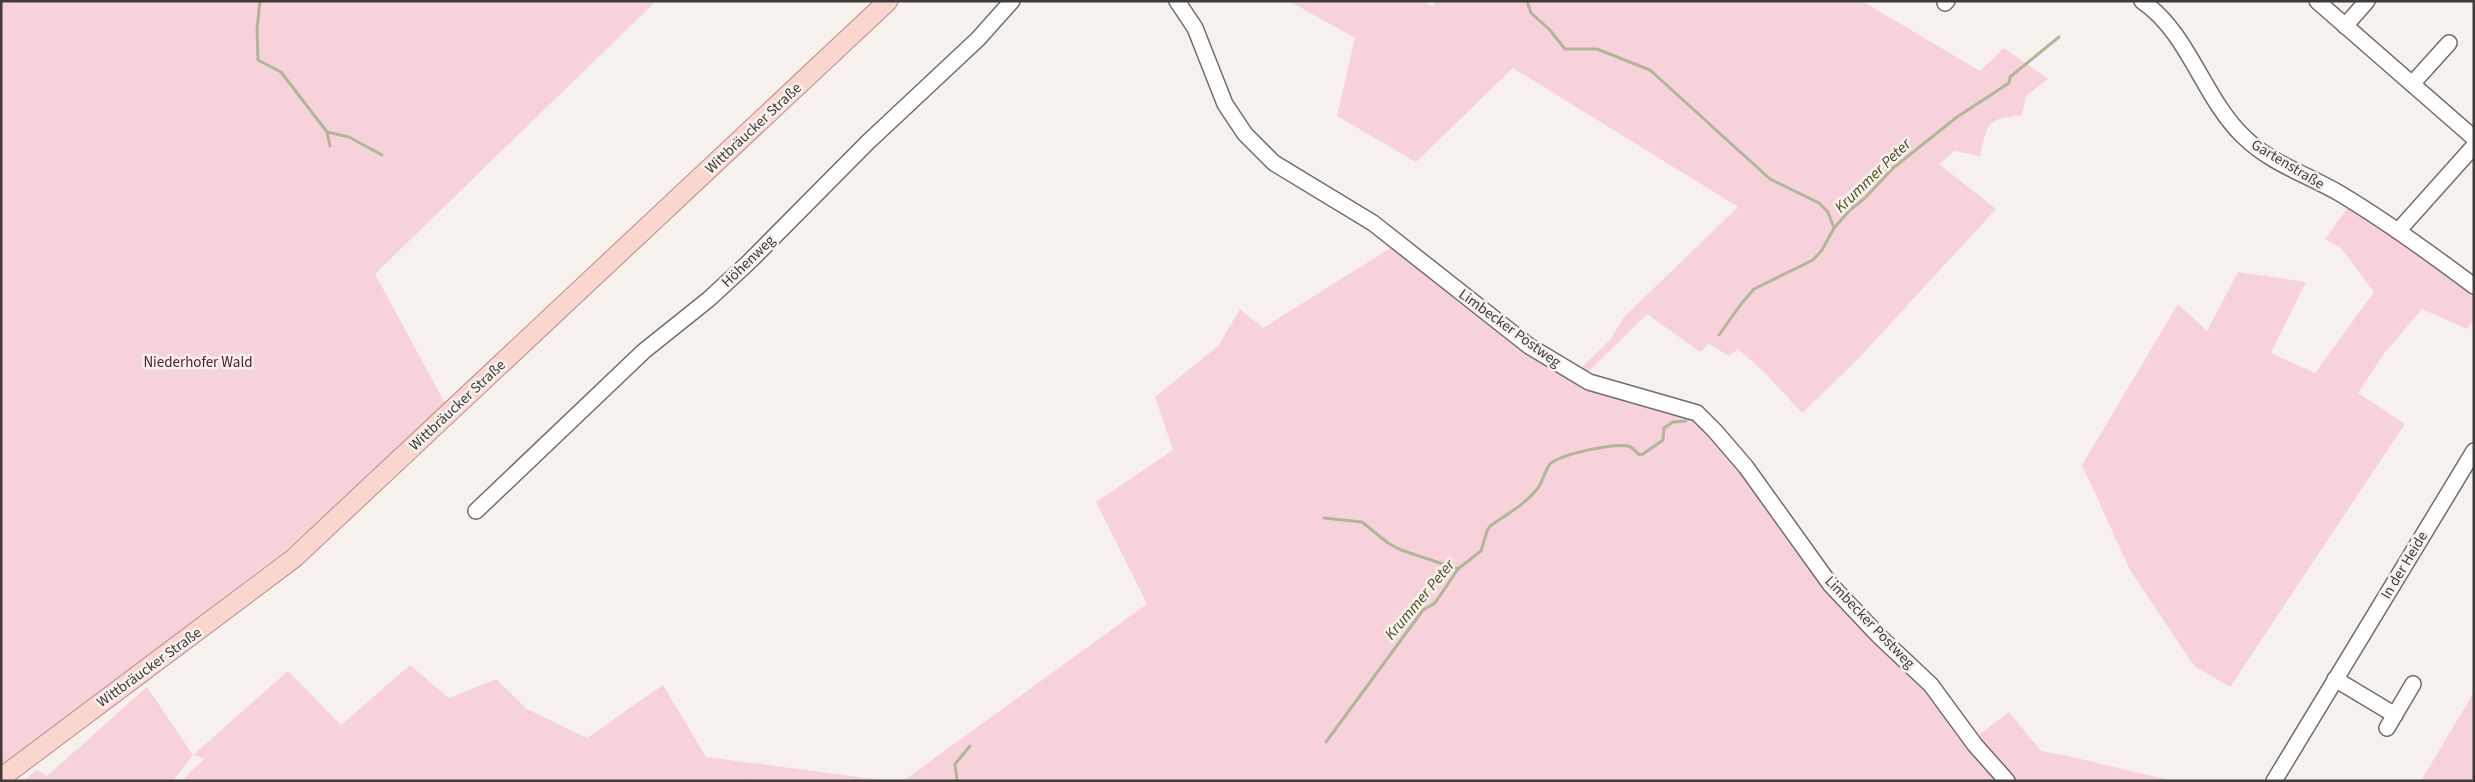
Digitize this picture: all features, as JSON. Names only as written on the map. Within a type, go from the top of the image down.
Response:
[{"type":"main road","name":"Wittbräucker Straße","points":[[1,778],[294,558],[888,1]]},
{"type":"street","name":"Höhenweg","points":[[476,511],[644,351],[709,299],[750,261],[868,142],[978,39],[1012,1]]},
{"type":"street","name":"Limbecker Postweg","points":[[1177,1],[1195,28],[1224,104],[1245,134],[1274,163],[1372,223],[1529,346],[1589,382],[1697,413],[1746,467],[1830,584],[1879,636],[1931,685],[1975,744],[2007,781]]},
{"type":"street","points":[[2317,1],[2474,138]]},
{"type":"street","points":[[2345,26],[2367,1]]},
{"type":"street","name":"Gartenstraße","points":[[2143,2],[2155,11],[2164,22],[2213,97],[2244,137],[2276,160],[2337,192],[2398,231],[2474,286]]},
{"type":"street","points":[[2412,84],[2448,43]]},
{"type":"street","points":[[2398,231],[2474,146]]},
{"type":"street","name":"In der Heide","points":[[2274,781],[2474,451]]},
{"type":"street","points":[[2336,680],[2391,722],[2413,684]]},
{"type":"green space","name":"Niederhofer Wald","points":[[1,1],[655,2],[375,274],[446,405],[288,548],[1,769]]},
{"type":"green space","points":[[1289,1],[1421,1],[1433,6],[1435,1],[1862,1],[1980,71],[2004,48],[2048,79],[2026,96],[2022,115],[2001,119],[1990,124],[1980,156],[1955,151],[1939,164],[1996,209],[1857,360],[1802,413],[1765,373],[1738,349],[1729,356],[1709,344],[1700,352],[1647,314],[1585,375],[1579,370],[1610,340],[1624,317],[1738,207],[1513,68],[1416,162],[1337,116],[1355,38]]},
{"type":"green space","points":[[2348,207],[2393,235],[2474,293],[2474,320],[2467,329],[2422,309],[2383,355],[2358,393],[2405,424],[2230,687],[2194,666],[2130,570],[2082,465],[2178,304],[2207,331],[2238,272],[2306,282],[2271,353],[2315,373],[2374,292],[2341,248],[2325,239]]},
{"type":"green space","points":[[1392,247],[1464,306],[1535,358],[1697,415],[1744,467],[1824,586],[1927,689],[1967,744],[2009,712],[2041,751],[2175,781],[903,781],[1147,604],[1096,502],[1173,450],[1155,397],[1219,345],[1240,309],[1263,328]]},
{"type":"green space","points":[[410,665],[449,698],[496,679],[527,709],[587,738],[663,685],[706,757],[889,781],[181,781],[204,759],[193,755],[288,671],[341,725]]},
{"type":"green space","points":[[147,687],[193,755],[173,781],[23,781],[37,770],[47,776]]},
{"type":"green space","points":[[2474,692],[2474,781],[2421,781]]},
{"type":"waterway","points":[[260,1],[257,29],[258,60],[281,72],[327,132],[349,137],[382,155]]},
{"type":"waterway","points":[[1527,1],[1531,13],[1549,29],[1565,49],[1597,49],[1650,70],[1770,179],[1819,203],[1828,212],[1834,228]]},
{"type":"waterway","name":"Krummer Peter","points":[[1719,335],[1754,289],[1813,260],[1822,250],[1834,228],[1892,169],[1957,117],[2009,83],[2010,77],[2059,37]]},
{"type":"waterway","points":[[327,132],[330,146]]},
{"type":"waterway","name":"Krummer Peter","points":[[1326,742],[1423,610],[1435,603],[1458,569],[1481,551],[1490,526],[1533,494],[1540,485],[1550,464],[1576,453],[1611,446],[1628,446],[1640,455],[1663,440],[1664,428],[1673,422],[1686,421]]},
{"type":"waterway","points":[[1324,518],[1362,522],[1388,543],[1401,550],[1458,569]]},
{"type":"waterway","points":[[957,781],[955,764],[970,746]]}]
